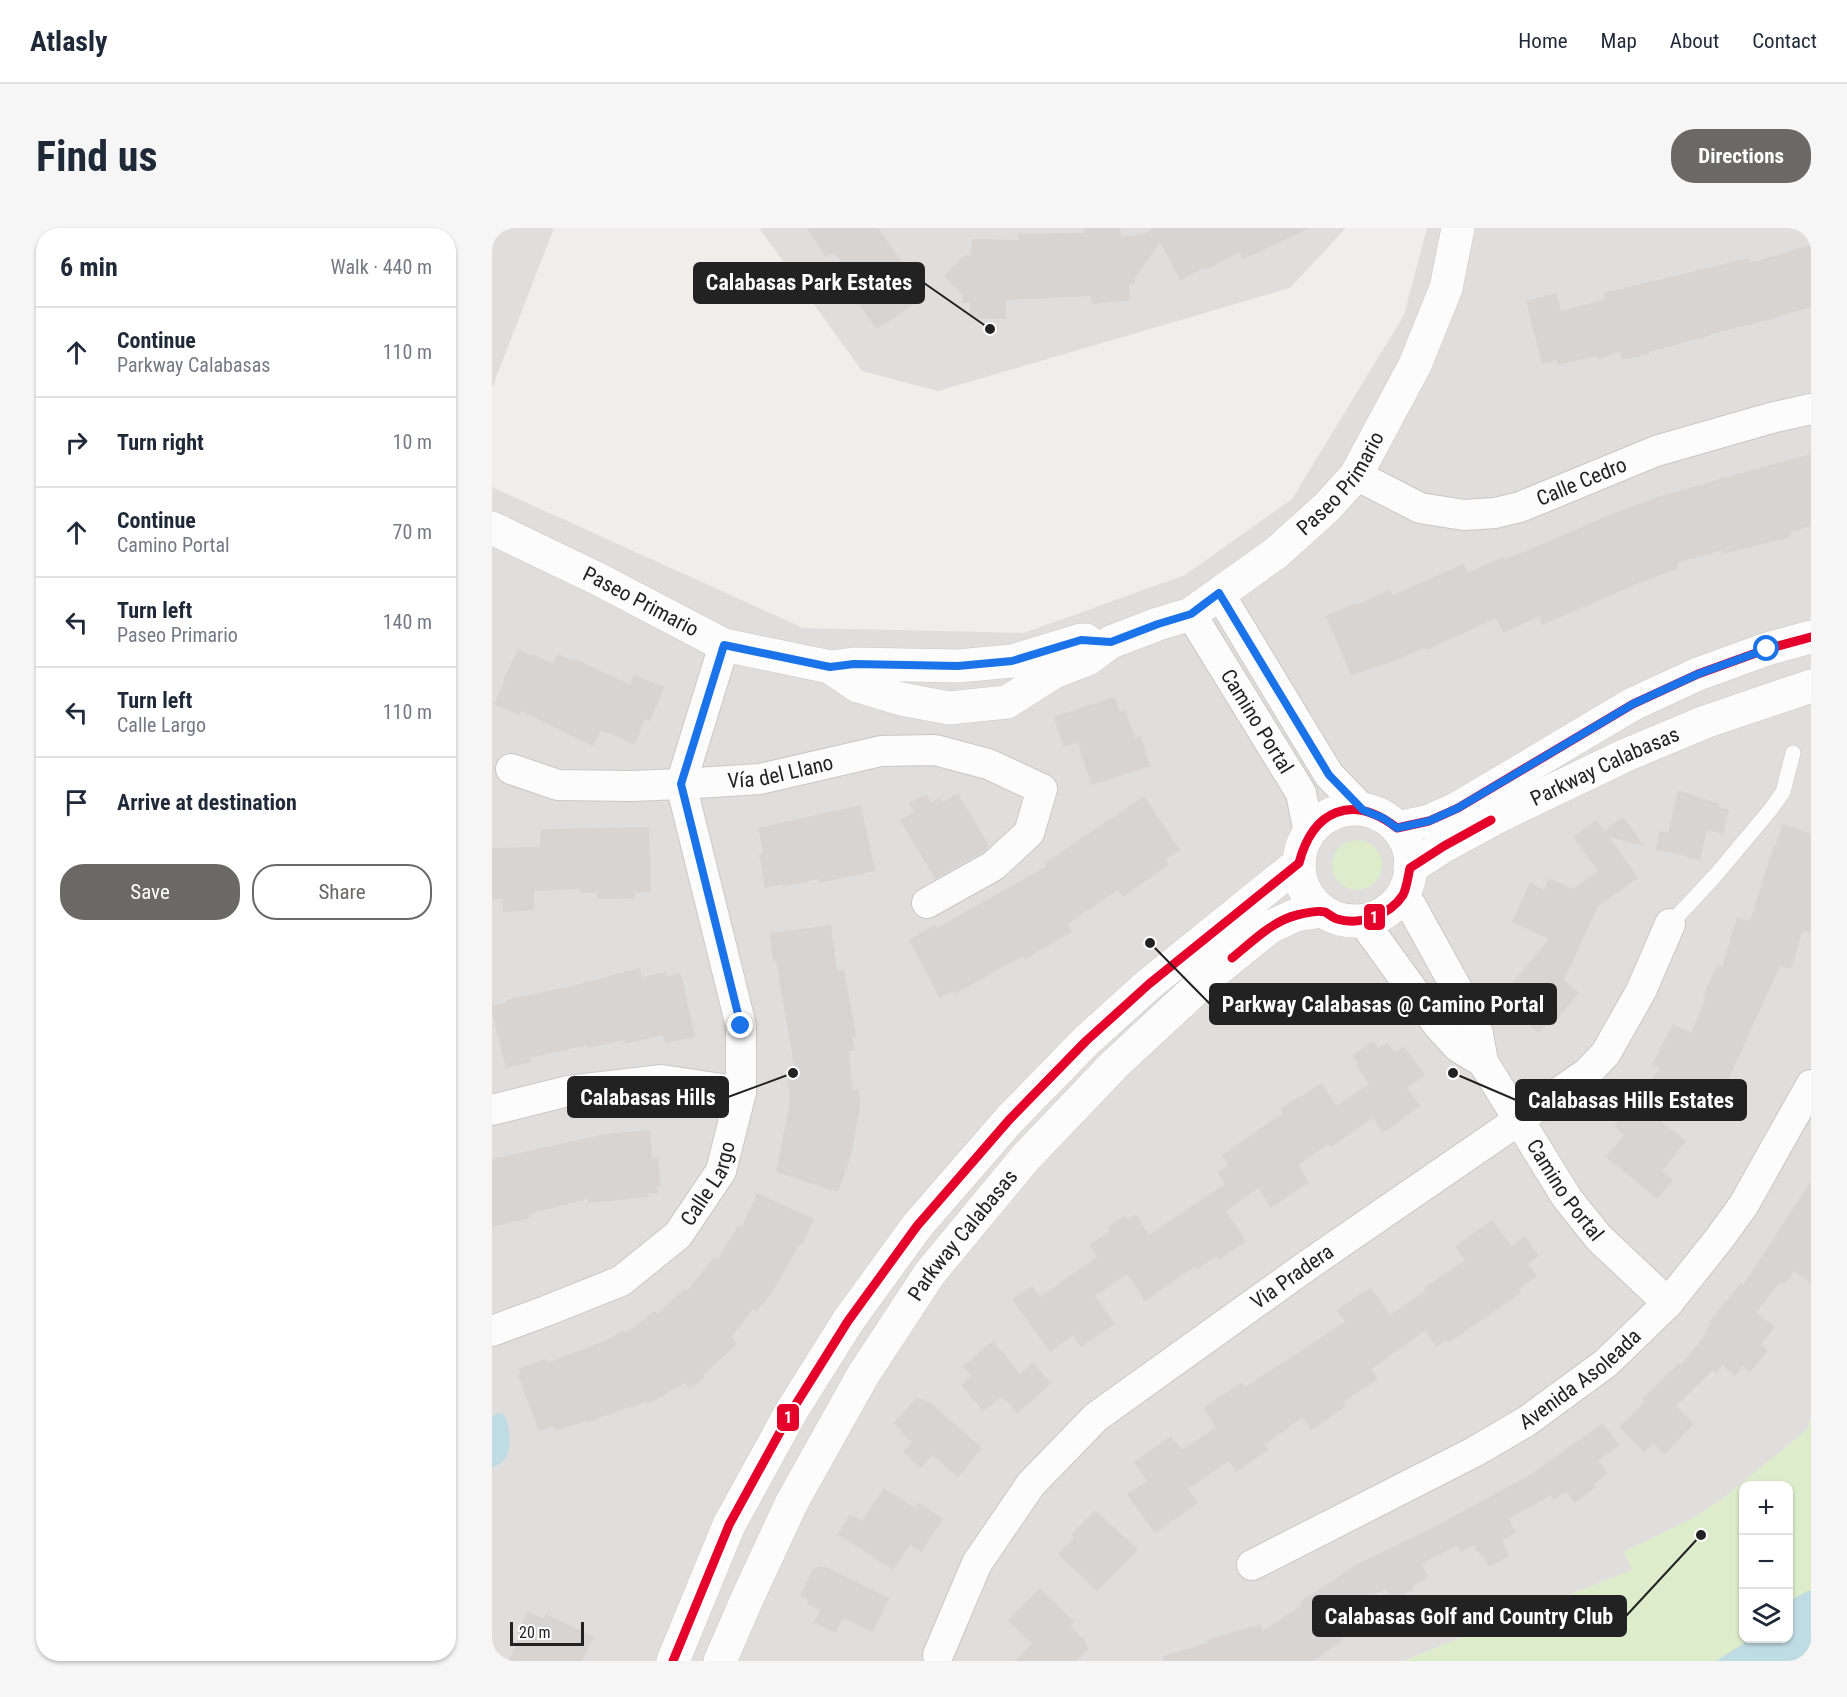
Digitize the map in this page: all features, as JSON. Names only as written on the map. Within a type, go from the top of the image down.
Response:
[{"type":"street","name":"Paseo Primario","points":[[492,528],[598,579],[724,645],[830,667],[854,664],[958,666],[1012,661],[1081,640],[1111,642],[1191,614],[1276,553],[1327,507],[1356,475],[1415,365],[1446,288],[1458,228]]},
{"type":"street","name":"Calle Cedro","points":[[1356,475],[1420,508],[1464,515],[1496,513],[1520,507],[1656,451],[1811,409]]},
{"type":"street","name":"Camino Portal","points":[[1219,593],[1329,775],[1363,810]]},
{"type":"street","name":"Camino Portal","points":[[1191,614],[1301,793],[1304,848]]},
{"type":"street","name":"Parkway Calabasas","points":[[1397,828],[1429,821],[1458,808],[1633,704],[1698,674],[1767,649],[1811,637]]},
{"type":"street","points":[[681,784],[724,645]]},
{"type":"street","name":"Parkway Calabasas","points":[[1407,881],[1444,846],[1501,815],[1626,755],[1705,722],[1811,686]]},
{"type":"street","name":"Vía del Llano","points":[[512,769],[558,785],[681,784],[760,779],[881,751],[934,750],[988,764],[1042,789],[1029,833],[993,866],[927,903]]},
{"type":"street","name":"Calle Largo","points":[[492,1330],[621,1281],[678,1235],[721,1171],[741,1092],[741,1026],[681,784]]},
{"type":"street","points":[[1363,810],[1383,818],[1397,828],[1405,840],[1409,854],[1407,881],[1398,901],[1385,912],[1370,919],[1353,921],[1336,919],[1322,911],[1309,898],[1301,881],[1304,848],[1320,822],[1334,813],[1363,810]]},
{"type":"street","name":"Parkway Calabasas","points":[[673,1661],[729,1525],[791,1412],[848,1321],[917,1226],[1009,1120],[1086,1041],[1304,848]]},
{"type":"street","name":"Camino Portal","points":[[1407,881],[1447,971],[1467,1007],[1478,1034],[1483,1062],[1519,1121],[1567,1198],[1599,1238],[1668,1303]]},
{"type":"street","name":"Parkway Calabasas","points":[[720,1661],[792,1502],[863,1375],[930,1273],[1026,1157],[1115,1064],[1212,974],[1270,927],[1296,915],[1322,911]]},
{"type":"street","name":"Camino Portal","points":[[1362,920],[1438,1025],[1458,1047],[1483,1062]]},
{"type":"street","name":"Via Pradera","points":[[938,1655],[977,1563],[1031,1484],[1096,1417],[1308,1264],[1587,1073],[1606,1053],[1641,991],[1670,924]]},
{"type":"street","points":[[1414,993],[1426,994],[1436,991],[1447,971]]},
{"type":"street","points":[[492,1110],[568,1091],[662,1080],[741,1092]]},
{"type":"street","name":"Avenida Asoleada","points":[[1252,1566],[1474,1452],[1527,1421],[1606,1363],[1668,1303],[1719,1239],[1743,1206],[1811,1085]]},
{"type":"lane","points":[[1670,924],[1715,876],[1771,809],[1783,792],[1793,753]]},
{"type":"shaded area","points":[[492,228],[554,228],[492,388]]},
{"type":"shaded area","points":[[759,228],[1346,228],[1290,288],[938,391],[862,371]]},
{"type":"shaded area","points":[[1427,228],[1811,228],[1811,1416],[1808,1429],[1744,1481],[1739,1481],[1739,1485],[1726,1496],[1695,1517],[1624,1552],[1632,1570],[1403,1661],[492,1661],[492,487],[803,628],[1024,633],[1185,575],[1292,499],[1404,315]]},
{"type":"green space","points":[[1352,840],[1362,840],[1375,847],[1382,860],[1382,870],[1375,883],[1362,890],[1352,890],[1343,886],[1336,879],[1332,870],[1332,860],[1336,851],[1343,844]]},
{"type":"green space","points":[[1811,1416],[1811,1661],[1403,1661],[1632,1570],[1624,1552],[1695,1517],[1739,1485],[1739,1643],[1793,1643],[1793,1481],[1744,1481],[1808,1429]]},
{"type":"water","points":[[498,1413],[504,1415],[507,1422],[510,1445],[505,1459],[492,1467],[492,1416]]},
{"type":"water","points":[[1811,1591],[1811,1661],[1716,1661],[1744,1643],[1793,1643],[1793,1600]]},
{"type":"building","points":[[807,228],[878,228],[915,281],[906,286],[917,302],[877,329],[852,295],[860,290],[834,252],[826,257]]},
{"type":"building","points":[[1084,228],[1120,228],[1121,237],[1144,234],[1153,228],[1310,228],[1243,259],[1240,252],[1180,280],[1160,242],[1135,278],[1135,284],[1129,285],[1130,300],[1092,304],[1091,296],[1006,300],[1006,319],[970,318],[970,303],[962,303],[963,295],[944,276],[965,255],[971,256],[972,239],[1018,240],[1018,234],[1085,233]]},
{"type":"building","points":[[1811,245],[1811,307],[1623,360],[1619,352],[1597,359],[1597,356],[1557,365],[1556,360],[1542,364],[1526,301],[1557,293],[1561,312],[1605,299],[1604,293],[1749,258],[1750,263]]},
{"type":"building","points":[[1811,454],[1811,526],[1790,532],[1791,537],[1723,554],[1722,550],[1677,563],[1679,568],[1542,625],[1539,616],[1503,633],[1496,618],[1426,650],[1424,648],[1351,675],[1326,616],[1390,590],[1393,595],[1464,564],[1468,573],[1503,557],[1504,559],[1522,553],[1612,514],[1661,496]]},
{"type":"building","points":[[518,649],[553,664],[558,654],[573,661],[575,659],[630,685],[634,675],[664,687],[650,721],[645,719],[635,744],[601,730],[593,746],[521,711],[519,715],[494,704]]},
{"type":"building","points":[[1115,697],[1120,712],[1125,710],[1135,738],[1141,736],[1150,766],[1091,785],[1078,743],[1064,747],[1054,717]]},
{"type":"building","points":[[1678,790],[1719,804],[1719,807],[1729,810],[1723,834],[1707,830],[1700,860],[1656,849],[1660,831],[1668,833]]},
{"type":"building","points":[[958,793],[989,846],[983,852],[935,879],[900,820],[914,812],[909,803],[926,794],[931,803],[940,798],[943,802]]},
{"type":"building","points":[[1144,796],[1180,850],[1165,860],[1168,865],[1123,897],[1118,890],[1068,924],[1072,932],[1025,959],[1023,956],[955,994],[953,991],[940,998],[909,940],[935,925],[937,928],[1047,866],[1045,863]]},
{"type":"building","points":[[861,805],[875,871],[819,883],[818,879],[783,887],[783,884],[765,888],[759,854],[763,853],[758,828]]},
{"type":"building","points":[[1623,817],[1644,846],[1609,837],[1638,878],[1598,906],[1564,980],[1579,993],[1557,1019],[1553,1017],[1539,1033],[1499,999],[1549,939],[1512,922],[1530,883],[1544,890],[1549,878],[1573,889],[1598,871],[1573,837],[1596,820],[1604,831]]},
{"type":"building","points":[[1783,824],[1811,834],[1811,933],[1803,930],[1791,969],[1780,966],[1727,1082],[1715,1101],[1702,1094],[1696,1106],[1649,1082],[1660,1069],[1652,1065],[1673,1024],[1691,1033],[1706,997],[1703,996],[1717,965],[1722,967],[1737,917],[1750,921],[1774,844],[1776,845]]},
{"type":"building","points":[[649,827],[651,892],[635,893],[635,898],[597,899],[597,893],[580,893],[580,889],[534,891],[534,910],[503,912],[502,899],[492,899],[492,848],[540,847],[541,829]]},
{"type":"building","points":[[831,925],[837,971],[844,969],[856,1036],[852,1037],[855,1050],[849,1051],[852,1090],[859,1089],[860,1107],[851,1154],[838,1192],[776,1172],[790,1102],[788,1079],[796,1078],[776,960],[773,961],[769,933]]},
{"type":"building","points":[[640,968],[642,977],[666,972],[667,976],[681,973],[695,1037],[665,1043],[663,1035],[625,1044],[624,1040],[588,1048],[587,1045],[530,1058],[531,1062],[506,1068],[492,1006],[506,1002],[506,1000]]},
{"type":"building","points":[[1373,1041],[1378,1048],[1387,1043],[1395,1053],[1404,1046],[1425,1075],[1407,1088],[1420,1106],[1383,1133],[1373,1118],[1331,1147],[1328,1144],[1298,1165],[1309,1182],[1271,1208],[1258,1188],[1226,1211],[1246,1241],[1219,1260],[1216,1256],[1197,1269],[1195,1266],[1145,1301],[1127,1274],[1095,1296],[1115,1324],[1081,1347],[1073,1335],[1050,1352],[1012,1299],[1032,1286],[1040,1297],[1097,1257],[1089,1245],[1110,1231],[1107,1227],[1125,1216],[1128,1220],[1136,1214],[1149,1235],[1225,1184],[1218,1173],[1229,1166],[1222,1155],[1283,1113],[1280,1109],[1321,1083],[1337,1106],[1369,1084],[1352,1056]]},
{"type":"building","points":[[1635,1100],[1686,1141],[1662,1171],[1673,1180],[1657,1199],[1606,1157],[1624,1135],[1614,1126]]},
{"type":"building","points":[[650,1130],[652,1158],[658,1157],[661,1186],[657,1186],[658,1193],[648,1193],[649,1197],[588,1203],[587,1199],[529,1214],[530,1218],[492,1227],[492,1159],[605,1134]]},
{"type":"building","points":[[1811,1181],[1811,1283],[1794,1271],[1786,1284],[1781,1281],[1756,1312],[1775,1327],[1761,1344],[1768,1350],[1750,1372],[1743,1366],[1735,1376],[1722,1365],[1716,1373],[1713,1370],[1676,1406],[1694,1424],[1664,1455],[1653,1443],[1644,1452],[1619,1427],[1645,1402],[1642,1399],[1679,1363],[1681,1365],[1706,1334],[1704,1333],[1711,1324],[1709,1322],[1741,1283],[1743,1285]]},
{"type":"building","points":[[757,1193],[814,1219],[802,1245],[800,1244],[772,1292],[756,1312],[753,1309],[731,1337],[737,1344],[703,1375],[705,1378],[690,1389],[685,1383],[650,1403],[645,1401],[632,1408],[631,1406],[586,1423],[585,1421],[556,1431],[554,1426],[539,1431],[518,1375],[520,1374],[518,1369],[546,1359],[547,1363],[607,1340],[624,1330],[626,1333],[655,1311],[658,1314],[685,1288],[687,1291],[715,1256],[718,1259],[738,1225],[742,1227]]},
{"type":"building","points":[[1492,1220],[1511,1246],[1525,1236],[1539,1256],[1528,1264],[1537,1276],[1519,1289],[1521,1293],[1448,1343],[1446,1340],[1436,1347],[1425,1331],[1371,1369],[1378,1379],[1343,1402],[1345,1407],[1311,1430],[1303,1417],[1264,1445],[1268,1450],[1236,1472],[1229,1461],[1188,1489],[1198,1503],[1155,1533],[1127,1494],[1147,1481],[1134,1462],[1171,1436],[1182,1450],[1216,1427],[1203,1408],[1242,1382],[1245,1387],[1345,1322],[1337,1310],[1371,1287],[1390,1315],[1465,1260],[1455,1246]]},
{"type":"building","points":[[993,1341],[1020,1374],[1033,1362],[1051,1384],[1017,1413],[1002,1396],[983,1411],[961,1385],[971,1376],[963,1366]]},
{"type":"building","points":[[917,1397],[926,1402],[927,1400],[982,1448],[958,1477],[932,1455],[921,1468],[903,1452],[912,1442],[894,1423]]},
{"type":"building","points":[[1603,1423],[1619,1445],[1598,1461],[1607,1473],[1593,1485],[1595,1488],[1574,1503],[1566,1491],[1554,1500],[1551,1495],[1509,1519],[1516,1532],[1502,1541],[1509,1556],[1489,1567],[1474,1545],[1461,1552],[1458,1545],[1421,1564],[1428,1577],[1412,1587],[1413,1590],[1392,1601],[1386,1589],[1372,1596],[1371,1593],[1332,1619],[1343,1640],[1313,1661],[1164,1661],[1163,1656],[1208,1643],[1207,1640],[1230,1633],[1261,1624],[1263,1631],[1302,1605],[1300,1602],[1358,1564],[1432,1528],[1530,1475]]},
{"type":"building","points":[[884,1488],[915,1508],[918,1502],[943,1519],[921,1552],[910,1545],[893,1570],[838,1534],[850,1514],[862,1521]]},
{"type":"building","points":[[1095,1510],[1138,1550],[1097,1591],[1058,1554],[1074,1538],[1071,1535]]},
{"type":"building","points":[[819,1566],[823,1568],[824,1566],[889,1598],[873,1632],[843,1618],[836,1633],[814,1622],[820,1610],[807,1604],[809,1600],[800,1596],[814,1567],[817,1569]]},
{"type":"building","points":[[1039,1588],[1074,1621],[1070,1626],[1087,1642],[1085,1644],[1089,1648],[1077,1661],[1015,1661],[1032,1643],[1008,1621]]},
{"type":"building","points":[[528,1611],[544,1619],[546,1614],[594,1637],[582,1661],[509,1661],[520,1635],[517,1634]]},
{"type":"transit line","name":"1","points":[[673,1661],[729,1525],[791,1412],[848,1321],[917,1226],[1009,1120],[1086,1041],[1149,984],[1299,863],[1305,845],[1324,819],[1336,812],[1350,810],[1365,811],[1397,828],[1429,821],[1458,808],[1633,704],[1698,674],[1767,649],[1811,637]]},
{"type":"transit line","name":"1","points":[[1232,958],[1271,927],[1297,915],[1322,911],[1337,919],[1355,921],[1365,920],[1382,913],[1403,895],[1410,868],[1491,820]]},
{"type":"place","name":"Calabasas Park Estates","points":[[990,329]]},
{"type":"place","name":"Parkway Calabasas @ Camino Portal","points":[[1150,943]]},
{"type":"place","name":"Calabasas Hills","points":[[793,1073]]},
{"type":"place","name":"Calabasas Hills Estates","points":[[1453,1073]]},
{"type":"place","name":"Calabasas Golf and Country Club","points":[[1701,1535]]},
{"type":"route","points":[[741,1026],[681,784],[724,645],[830,667],[854,664],[958,666],[1012,661],[1081,640],[1111,642],[1191,614],[1219,593],[1329,775],[1363,810],[1383,818],[1397,828],[1429,821],[1458,808],[1633,704],[1698,674],[1767,649]]}]
